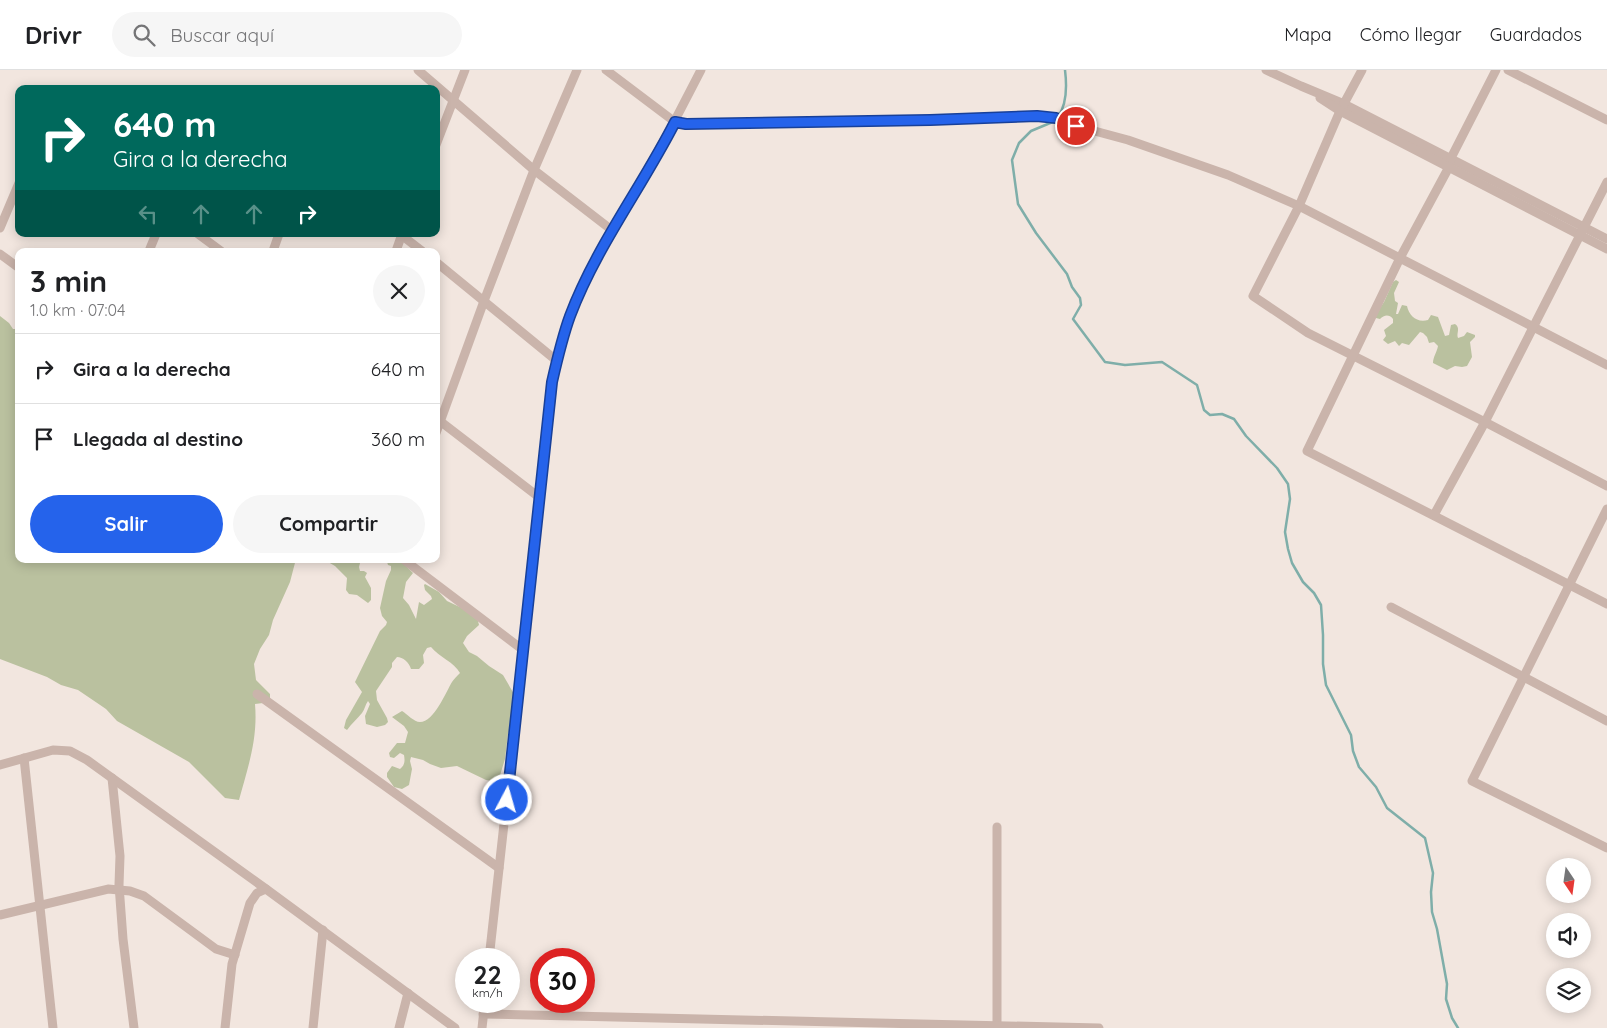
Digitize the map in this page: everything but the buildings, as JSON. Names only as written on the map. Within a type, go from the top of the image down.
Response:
[{"type":"street","points":[[418,70],[436,85]]},
{"type":"street","points":[[440,134],[465,70]]},
{"type":"street","points":[[440,414],[534,170],[577,70]]},
{"type":"street","points":[[606,70],[675,122],[686,124],[930,120],[1037,116],[1060,120],[1128,140],[1228,175],[1299,206],[1607,365]]},
{"type":"street","points":[[490,948],[552,382],[557,361],[570,316],[600,253],[675,122],[701,70]]},
{"type":"street","points":[[1266,70],[1301,86],[1582,231],[1607,249]]},
{"type":"street","points":[[1362,70],[1342,107],[1299,206],[1253,296],[1308,333],[1607,486]]},
{"type":"street","points":[[1496,70],[1400,258],[1308,451],[1607,604]]},
{"type":"street","points":[[1508,70],[1607,120]]},
{"type":"street","points":[[440,89],[534,170],[613,231]]},
{"type":"street","points":[[1434,515],[1485,422],[1607,182]]},
{"type":"street","points":[[0,228],[15,192]]},
{"type":"street","points":[[1582,231],[1607,239]]},
{"type":"street","points":[[202,237],[217,248]]},
{"type":"street","points":[[406,237],[418,248]]},
{"type":"street","points":[[0,254],[15,265]]},
{"type":"street","points":[[440,265],[557,361]]},
{"type":"street","points":[[440,421],[540,498]]},
{"type":"street","points":[[1606,846],[1472,781],[1607,509]]},
{"type":"street","points":[[409,563],[523,650]]},
{"type":"street","points":[[1391,607],[1607,720]]},
{"type":"street","points":[[257,694],[499,868]]},
{"type":"street","points":[[0,765],[53,750],[70,751],[87,760],[323,930],[455,1028]]},
{"type":"street","points":[[24,758],[53,1028]]},
{"type":"street","points":[[112,778],[120,856],[119,890],[123,939],[134,1028]]},
{"type":"street","points":[[997,827],[997,1027]]},
{"type":"street","points":[[0,915],[108,889],[130,890],[144,896],[216,949],[235,955]]},
{"type":"street","points":[[225,1028],[232,964],[250,903],[257,893],[266,889]]},
{"type":"street","points":[[313,1028],[323,930]]},
{"type":"street","points":[[399,1028],[408,993]]},
{"type":"street","points":[[482,1028],[483,1014],[866,1026],[1099,1028]]},
{"type":"green space","points":[[1396,280],[1399,282],[1394,293],[1395,301],[1398,303],[1396,314],[1398,314],[1402,305],[1407,306],[1412,316],[1417,320],[1428,320],[1431,315],[1438,317],[1445,336],[1449,335],[1451,325],[1455,324],[1458,327],[1458,338],[1464,336],[1467,332],[1475,335],[1470,342],[1472,357],[1467,366],[1455,366],[1447,370],[1433,363],[1438,346],[1434,342],[1429,343],[1427,337],[1420,332],[1409,345],[1402,343],[1399,346],[1395,341],[1388,344],[1383,340],[1386,336],[1384,330],[1393,323],[1393,319],[1390,316],[1380,319],[1376,318],[1376,314],[1393,282]]},
{"type":"green space","points":[[0,316],[15,329],[15,563],[295,563],[290,582],[273,620],[269,635],[260,649],[254,664],[256,680],[270,694],[270,698],[263,703],[255,704],[254,741],[239,800],[225,798],[189,762],[117,721],[106,709],[78,690],[61,685],[47,677],[0,659]]},
{"type":"green space","points":[[330,563],[360,563],[360,571],[367,573],[365,577],[371,588],[371,600],[368,603],[357,595],[349,594],[346,590],[347,578]]},
{"type":"green space","points":[[387,563],[403,563],[413,573],[406,582],[403,598],[416,619],[419,602],[424,605],[432,599],[425,590],[425,584],[439,592],[447,601],[466,610],[478,621],[479,625],[467,636],[463,643],[469,652],[503,675],[514,694],[505,759],[498,782],[486,780],[457,766],[441,768],[411,757],[412,769],[409,785],[402,789],[394,787],[387,777],[387,773],[392,766],[400,769],[404,764],[404,755],[400,753],[394,758],[390,757],[389,753],[397,743],[405,743],[408,732],[404,726],[392,717],[402,711],[415,721],[425,721],[435,712],[452,682],[460,673],[431,647],[427,648],[423,655],[424,663],[419,669],[411,669],[404,659],[399,657],[392,663],[392,667],[376,691],[377,700],[387,718],[388,722],[385,725],[377,727],[366,724],[365,716],[370,704],[368,701],[362,713],[347,730],[344,728],[346,720],[362,692],[355,682],[380,631],[387,622],[382,616],[380,608],[386,581],[391,570],[391,566]]},
{"type":"waterway","points":[[1058,117],[1066,95],[1065,70]]},
{"type":"waterway","points":[[1055,121],[1031,131],[1019,143],[1012,160],[1018,204],[1036,233],[1067,274],[1072,287],[1080,298],[1081,305],[1073,319],[1105,362],[1125,365],[1162,362],[1197,385],[1204,410],[1210,415],[1222,414],[1234,419],[1246,436],[1277,468],[1288,484],[1290,499],[1285,532],[1288,549],[1292,563],[1303,582],[1314,593],[1321,605],[1323,664],[1326,685],[1351,735],[1353,751],[1359,767],[1376,787],[1387,808],[1425,838],[1433,873],[1431,892],[1432,912],[1447,984],[1446,999],[1452,1018],[1458,1028]]},
{"type":"route","points":[[507,800],[552,382],[560,347],[570,316],[600,253],[675,122],[686,124],[819,122],[1048,116],[1076,126]]}]
